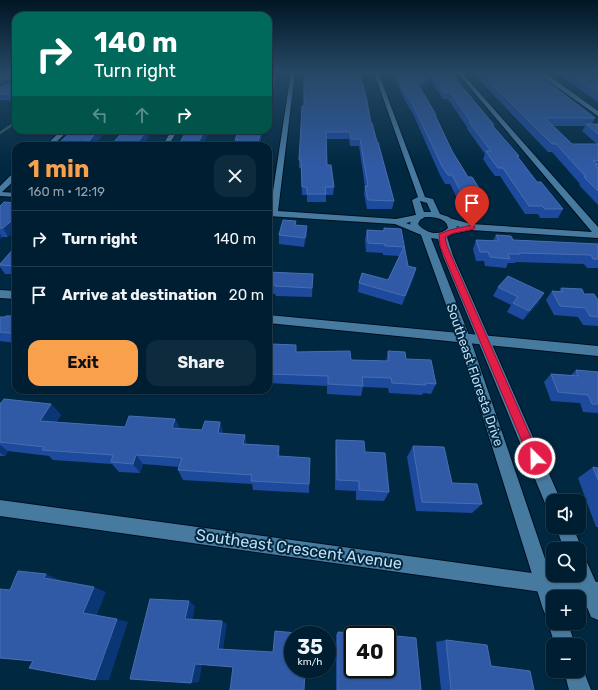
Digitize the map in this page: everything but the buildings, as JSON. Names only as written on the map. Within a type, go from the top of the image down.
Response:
[{"type":"street","points":[[272,207],[288,104]]},
{"type":"street","points":[[388,104],[422,198]]},
{"type":"street","points":[[487,104],[598,234]]},
{"type":"street","points":[[584,104],[598,114]]},
{"type":"street","points":[[52,142],[62,134]]},
{"type":"street","points":[[0,190],[12,179]]},
{"type":"street","points":[[0,194],[12,195]]},
{"type":"street","points":[[419,217],[416,200],[422,198],[430,201],[437,216]]},
{"type":"street","points":[[272,213],[396,222],[419,217],[437,216],[472,227],[598,234]]},
{"type":"street","name":"Southeast Floresta Drive","points":[[419,217],[414,224],[415,227],[424,233],[464,338],[546,590]]},
{"type":"street","name":"Southeast Floresta Drive","points":[[449,221],[453,226],[447,233],[448,256],[486,340],[550,494]]},
{"type":"street","points":[[396,222],[424,233],[447,233],[472,227]]},
{"type":"street","points":[[0,294],[12,295]]},
{"type":"street","points":[[272,319],[598,351]]},
{"type":"street","name":"Southeast Crescent Avenue","points":[[0,508],[594,590]]},
{"type":"street","points":[[586,576],[594,590],[598,610]]},
{"type":"street","points":[[576,678],[580,690]]},
{"type":"waterway","points":[[0,133],[12,125]]},
{"type":"route","points":[[472,227],[452,231],[442,236],[444,246],[535,458]]}]
